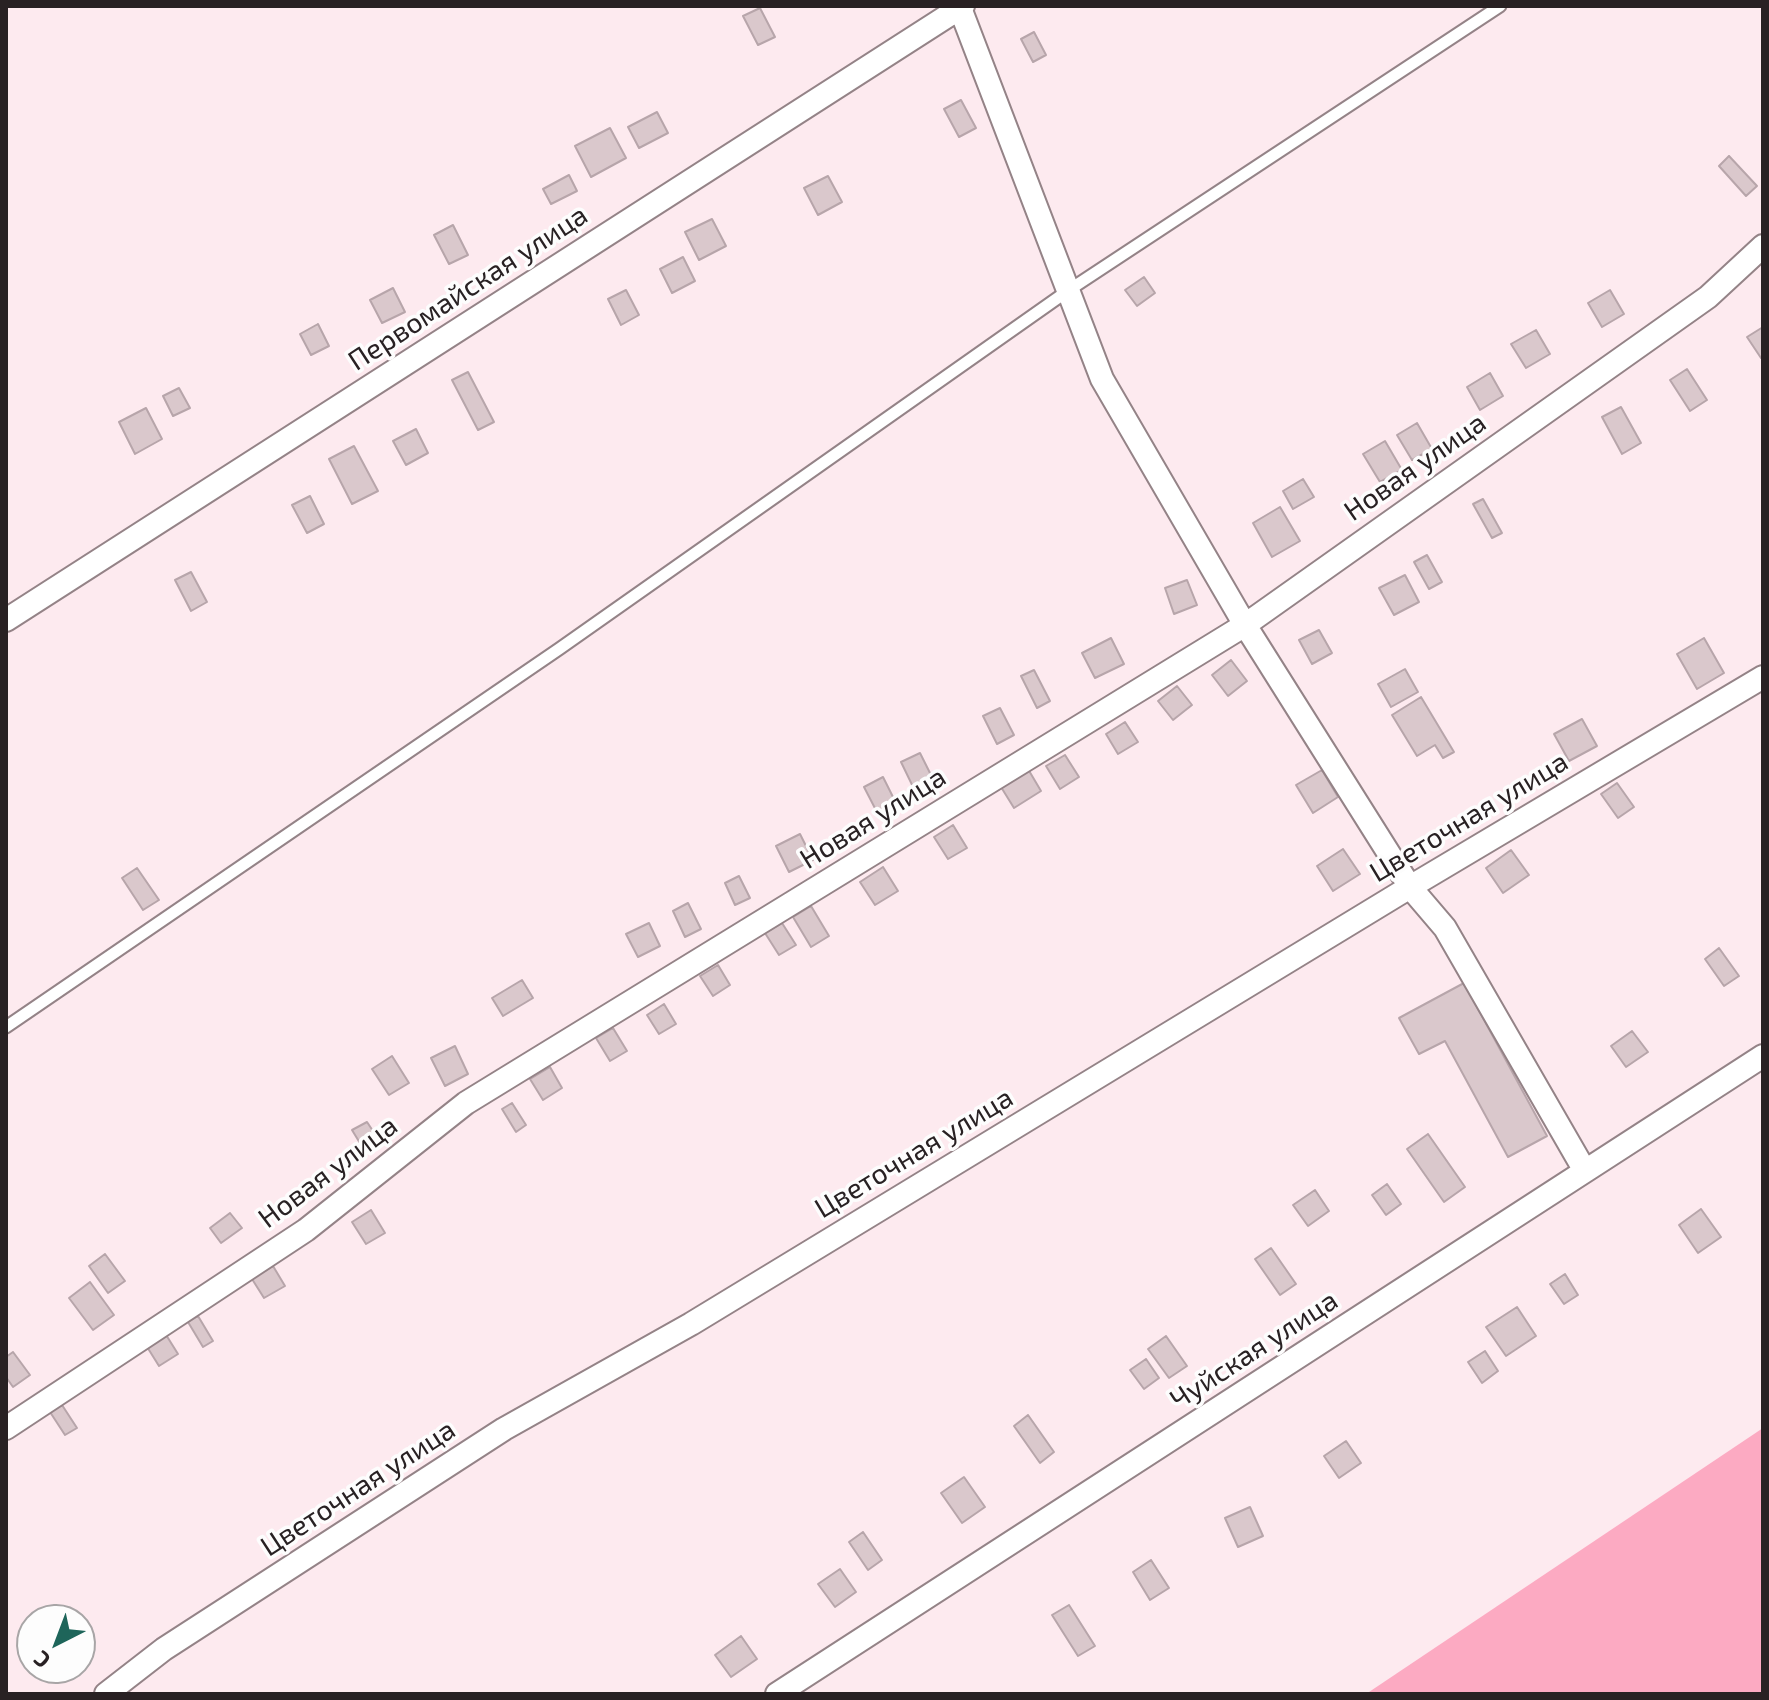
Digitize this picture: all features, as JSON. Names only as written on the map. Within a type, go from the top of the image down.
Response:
[{"type":"street","points":[[962,7],[1102,379],[1245,625],[1410,887],[1445,928],[1585,1171]]},
{"type":"street","name":"Первомайская улица","points":[[6,620],[962,7]]},
{"type":"street","name":"Новая улица","points":[[6,1428],[306,1230],[466,1103],[1245,625],[1708,297],[1763,246]]},
{"type":"street","name":"Цветочная улица","points":[[106,1694],[164,1649],[504,1429],[691,1324],[1410,887],[1763,677]]},
{"type":"street","name":"Чуйская улица","points":[[777,1694],[1763,1056]]},
{"type":"lane","points":[[6,1027],[559,649],[1069,290],[1500,6]]},
{"type":"shaded area","points":[[1763,1428],[1763,1694],[1366,1694]]},
{"type":"building","points":[[760,8],[775,37],[758,45],[743,16]]},
{"type":"building","points":[[1034,32],[1046,55],[1033,62],[1021,39]]},
{"type":"building","points":[[961,100],[976,128],[959,137],[944,109]]},
{"type":"building","points":[[657,112],[668,133],[639,148],[628,127]]},
{"type":"building","points":[[610,128],[626,158],[591,177],[575,146]]},
{"type":"building","points":[[1729,156],[1757,186],[1746,196],[1719,166]]},
{"type":"building","points":[[569,175],[577,191],[551,204],[543,189]]},
{"type":"building","points":[[828,176],[842,202],[818,215],[804,188]]},
{"type":"building","points":[[712,219],[726,246],[699,260],[685,232]]},
{"type":"building","points":[[453,225],[468,255],[449,264],[434,235]]},
{"type":"building","points":[[683,257],[695,281],[672,293],[660,269]]},
{"type":"building","points":[[1144,277],[1155,293],[1137,306],[1125,290]]},
{"type":"building","points":[[393,288],[405,312],[382,323],[370,300]]},
{"type":"building","points":[[626,290],[639,315],[621,325],[608,299]]},
{"type":"building","points":[[1610,290],[1624,314],[1602,327],[1588,303]]},
{"type":"building","points":[[318,324],[329,346],[311,355],[300,334]]},
{"type":"building","points":[[1763,327],[1763,356],[1761,358],[1747,337]]},
{"type":"building","points":[[1536,330],[1550,354],[1526,368],[1511,344]]},
{"type":"building","points":[[1687,369],[1707,400],[1690,411],[1670,380]]},
{"type":"building","points":[[468,372],[494,422],[478,430],[452,380]]},
{"type":"building","points":[[1490,373],[1503,396],[1480,410],[1467,387]]},
{"type":"building","points":[[179,388],[190,408],[173,416],[163,396]]},
{"type":"building","points":[[1621,407],[1641,443],[1622,454],[1602,417]]},
{"type":"building","points":[[146,408],[162,439],[135,454],[119,422]]},
{"type":"building","points":[[1417,423],[1432,449],[1412,460],[1397,435]]},
{"type":"building","points":[[416,429],[428,453],[406,465],[393,441]]},
{"type":"building","points":[[1385,441],[1402,470],[1380,482],[1363,454]]},
{"type":"building","points":[[354,446],[378,491],[352,504],[329,459]]},
{"type":"building","points":[[1303,479],[1314,497],[1293,509],[1283,491]]},
{"type":"building","points":[[310,496],[324,524],[307,533],[292,505]]},
{"type":"building","points":[[1483,499],[1502,533],[1492,538],[1473,504]]},
{"type":"building","points":[[1280,507],[1300,541],[1272,557],[1253,523]]},
{"type":"building","points":[[1427,555],[1442,582],[1429,589],[1414,562]]},
{"type":"building","points":[[191,572],[207,602],[191,611],[175,580]]},
{"type":"building","points":[[1405,575],[1419,602],[1394,615],[1379,588]]},
{"type":"building","points":[[1187,580],[1197,605],[1174,614],[1165,588]]},
{"type":"building","points":[[1319,630],[1332,653],[1312,664],[1299,640]]},
{"type":"building","points":[[1111,638],[1124,664],[1095,678],[1082,653]]},
{"type":"building","points":[[1704,638],[1724,673],[1697,689],[1677,654]]},
{"type":"building","points":[[1231,660],[1247,681],[1228,696],[1212,675]]},
{"type":"building","points":[[1405,669],[1418,692],[1391,707],[1378,684]]},
{"type":"building","points":[[1034,670],[1050,701],[1037,708],[1021,676]]},
{"type":"building","points":[[1177,686],[1192,705],[1173,720],[1158,701]]},
{"type":"building","points":[[1421,697],[1454,752],[1443,758],[1435,745],[1417,756],[1392,715]]},
{"type":"building","points":[[1000,708],[1014,735],[997,744],[983,716]]},
{"type":"building","points":[[1582,719],[1597,746],[1569,761],[1554,734]]},
{"type":"building","points":[[1125,722],[1138,742],[1118,754],[1106,734]]},
{"type":"building","points":[[920,753],[935,783],[916,793],[901,762]]},
{"type":"building","points":[[1065,755],[1079,777],[1060,789],[1046,766]]},
{"type":"building","points":[[1028,769],[1041,791],[1014,808],[1001,787]]},
{"type":"building","points":[[1322,770],[1338,797],[1313,813],[1296,785]]},
{"type":"building","points":[[883,777],[898,807],[879,816],[864,787]]},
{"type":"building","points":[[1617,783],[1634,807],[1618,818],[1601,794]]},
{"type":"building","points":[[953,825],[967,848],[948,859],[934,837]]},
{"type":"building","points":[[800,834],[813,860],[789,872],[776,846]]},
{"type":"building","points":[[1343,849],[1360,874],[1333,891],[1317,866]]},
{"type":"building","points":[[1511,850],[1529,875],[1503,893],[1486,868]]},
{"type":"building","points":[[883,867],[898,891],[875,905],[860,882]]},
{"type":"building","points":[[137,868],[159,900],[143,910],[122,878]]},
{"type":"building","points":[[739,876],[750,898],[735,905],[725,883]]},
{"type":"building","points":[[688,903],[701,929],[685,937],[673,911]]},
{"type":"building","points":[[811,906],[829,936],[811,947],[793,917]]},
{"type":"building","points":[[649,923],[660,946],[638,957],[626,934]]},
{"type":"building","points":[[782,923],[796,945],[779,955],[765,933]]},
{"type":"building","points":[[1719,948],[1739,976],[1724,986],[1705,959]]},
{"type":"building","points":[[718,965],[730,985],[713,996],[700,976]]},
{"type":"building","points":[[522,980],[533,998],[503,1016],[492,998]]},
{"type":"building","points":[[1464,983],[1547,1136],[1508,1157],[1445,1041],[1419,1054],[1399,1018]]},
{"type":"building","points":[[664,1004],[676,1024],[659,1034],[647,1015]]},
{"type":"building","points":[[613,1028],[627,1051],[610,1061],[596,1038]]},
{"type":"building","points":[[1632,1031],[1648,1052],[1626,1067],[1611,1046]]},
{"type":"building","points":[[455,1046],[468,1074],[445,1086],[431,1058]]},
{"type":"building","points":[[392,1056],[409,1083],[389,1095],[372,1069]]},
{"type":"building","points":[[550,1067],[562,1088],[543,1100],[530,1079]]},
{"type":"building","points":[[512,1103],[526,1125],[516,1132],[502,1109]]},
{"type":"building","points":[[367,1122],[381,1143],[366,1153],[352,1130]]},
{"type":"building","points":[[1428,1134],[1465,1187],[1444,1202],[1407,1149]]},
{"type":"building","points":[[1387,1184],[1401,1204],[1386,1215],[1372,1195]]},
{"type":"building","points":[[1315,1190],[1329,1211],[1308,1226],[1293,1205]]},
{"type":"building","points":[[1701,1209],[1721,1237],[1698,1253],[1679,1225]]},
{"type":"building","points":[[371,1210],[385,1233],[366,1244],[352,1222]]},
{"type":"building","points":[[230,1213],[242,1228],[221,1243],[210,1228]]},
{"type":"building","points":[[1271,1248],[1296,1284],[1280,1295],[1255,1259]]},
{"type":"building","points":[[105,1254],[125,1281],[108,1293],[89,1266]]},
{"type":"building","points":[[273,1266],[285,1286],[264,1298],[252,1279]]},
{"type":"building","points":[[1565,1274],[1578,1295],[1564,1304],[1550,1284]]},
{"type":"building","points":[[90,1282],[114,1315],[93,1330],[69,1298]]},
{"type":"building","points":[[1517,1307],[1536,1336],[1506,1356],[1486,1327]]},
{"type":"building","points":[[198,1316],[213,1341],[203,1347],[188,1322]]},
{"type":"building","points":[[163,1330],[178,1354],[159,1366],[144,1342]]},
{"type":"building","points":[[1166,1336],[1187,1366],[1169,1378],[1148,1349]]},
{"type":"building","points":[[1485,1351],[1498,1371],[1482,1383],[1468,1362]]},
{"type":"building","points":[[13,1352],[30,1375],[13,1387],[6,1377],[6,1357]]},
{"type":"building","points":[[1146,1359],[1159,1378],[1144,1389],[1130,1370]]},
{"type":"building","points":[[62,1405],[77,1428],[65,1435],[50,1412]]},
{"type":"building","points":[[1028,1415],[1054,1452],[1040,1463],[1014,1426]]},
{"type":"building","points":[[1346,1441],[1361,1463],[1339,1478],[1324,1456]]},
{"type":"building","points":[[964,1477],[985,1507],[962,1523],[941,1493]]},
{"type":"building","points":[[1250,1507],[1263,1536],[1238,1547],[1225,1518]]},
{"type":"building","points":[[863,1532],[882,1560],[868,1570],[849,1542]]},
{"type":"building","points":[[1151,1560],[1169,1588],[1150,1600],[1133,1572]]},
{"type":"building","points":[[840,1569],[856,1592],[835,1607],[818,1584]]},
{"type":"building","points":[[1069,1605],[1095,1646],[1078,1656],[1052,1615]]},
{"type":"building","points":[[741,1636],[757,1659],[731,1677],[715,1655]]}]
